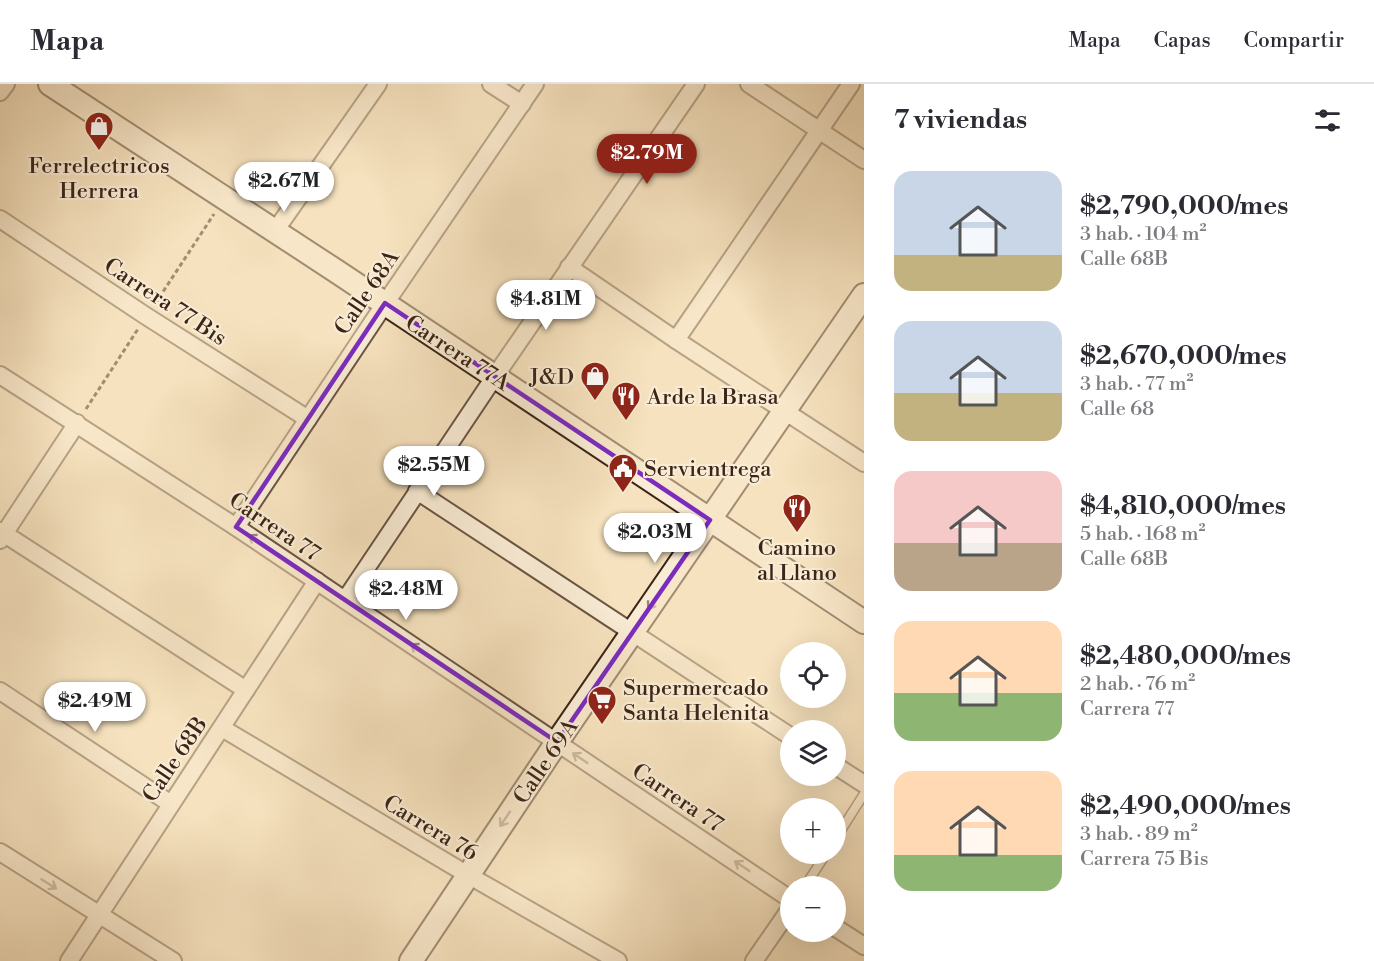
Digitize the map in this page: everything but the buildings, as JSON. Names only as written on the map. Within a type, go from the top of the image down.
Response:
[{"type":"main road","name":"Carrera 77A","points":[[50,84],[385,303],[864,622]]},
{"type":"main road","name":"Calle 69A","points":[[411,961],[557,742],[785,410],[862,304]]},
{"type":"street","points":[[0,92],[6,84]]},
{"type":"street","points":[[275,231],[378,84]]},
{"type":"street","points":[[491,84],[522,104]]},
{"type":"street","name":"Calle 68A","points":[[236,526],[385,303],[536,84]]},
{"type":"street","points":[[345,600],[569,267],[696,84]]},
{"type":"street","points":[[749,84],[864,160]]},
{"type":"street","points":[[676,340],[851,84]]},
{"type":"street","name":"Carrera 77 Bis","points":[[0,219],[146,316],[308,418]]},
{"type":"street","points":[[569,267],[864,463]]},
{"type":"street","name":"Carrera 77","points":[[0,375],[236,526],[780,892]]},
{"type":"street","points":[[76,423],[1,535],[246,690]]},
{"type":"street","points":[[417,491],[780,729]]},
{"type":"street","name":"Calle 68B","points":[[69,961],[317,581]]},
{"type":"street","points":[[0,691],[171,804]]},
{"type":"street","name":"Carrera 76","points":[[222,728],[468,875],[618,961]]},
{"type":"street","points":[[846,772],[864,784]]},
{"type":"street","points":[[0,852],[173,961]]},
{"type":"street","points":[[754,961],[780,923]]},
{"type":"street","points":[[846,934],[864,946]]},
{"type":"lane","points":[[846,822],[864,794]]},
{"type":"highlighted area","points":[[385,303],[710,520],[557,742],[236,527]]},
{"type":"place","name":"Ferrelectricos Herrera","points":[[99,152]]},
{"type":"place","name":"J&D","points":[[595,402]]},
{"type":"place","name":"Arde la Brasa","points":[[626,422]]},
{"type":"place","name":"Servientrega","points":[[623,494]]},
{"type":"place","name":"Camino al Llano","points":[[797,534]]},
{"type":"place","name":"Supermercado Santa Helenita","points":[[602,726]]}]
